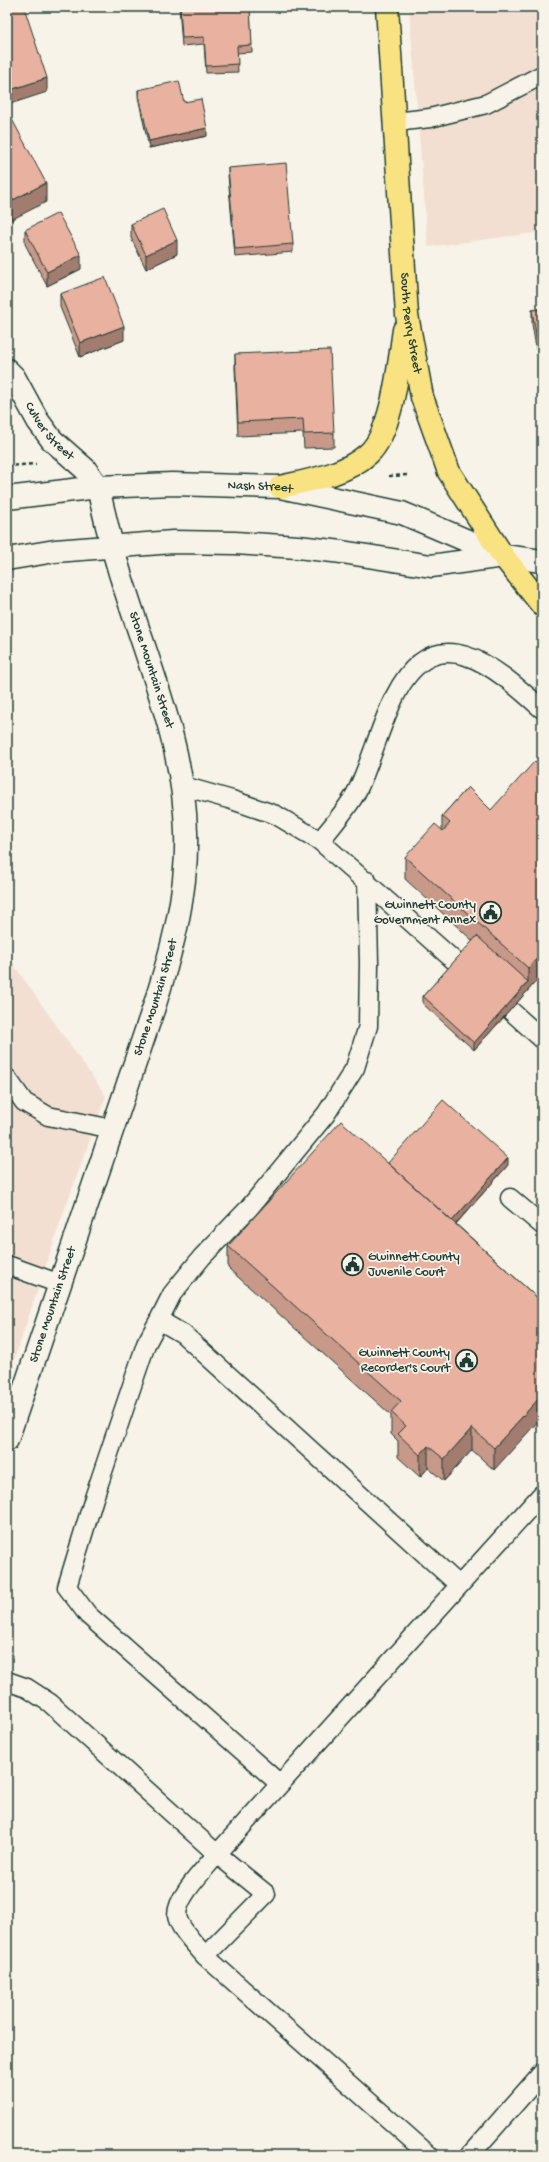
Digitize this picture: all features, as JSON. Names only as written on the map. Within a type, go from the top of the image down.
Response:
[{"type":"main road","name":"South Perry Street","points":[[387,7],[407,315],[422,397],[449,472],[503,556],[542,605]]},
{"type":"main road","points":[[280,487],[323,478],[348,468],[369,453],[384,429],[393,402],[407,315]]},
{"type":"street","name":"Culver Street","points":[[7,370],[14,377],[38,420],[52,440],[85,469],[98,487]]},
{"type":"street","name":"Nash Street","points":[[7,498],[98,487],[172,484],[280,487],[402,513],[503,556]]},
{"type":"street","name":"Stone Mountain Street","points":[[7,1440],[173,949],[183,892],[186,833],[182,786],[169,722],[112,546],[98,487]]},
{"type":"street","name":"Nash Street","points":[[7,559],[55,551],[173,542],[234,543],[342,552],[431,566],[503,556],[542,561]]},
{"type":"lane","points":[[395,122],[430,118],[486,104],[542,75]]},
{"type":"lane","points":[[320,841],[357,791],[394,697],[406,676],[421,661],[440,653],[463,654],[482,661],[513,683],[542,709]]},
{"type":"lane","points":[[182,786],[232,800],[276,815],[320,841],[367,881],[458,964]]},
{"type":"lane","points":[[280,1784],[88,1615],[67,1587],[90,1511],[146,1344],[172,1294],[202,1257],[249,1208],[326,1114],[355,1068],[368,1026],[369,963],[367,881]]},
{"type":"lane","points":[[510,1010],[542,1039]]},
{"type":"lane","points":[[7,1078],[24,1102],[48,1116],[113,1129]]},
{"type":"lane","points":[[510,1198],[542,1225]]},
{"type":"lane","points":[[7,1265],[60,1284]]},
{"type":"lane","points":[[159,1320],[182,1334],[459,1584]]},
{"type":"lane","points":[[429,2155],[205,1956],[185,1932],[177,1916],[181,1899],[217,1854],[459,1584],[542,1494]]},
{"type":"lane","points":[[7,1681],[27,1688],[50,1703],[217,1854],[266,1894],[205,1956]]},
{"type":"lane","points":[[470,2155],[542,2072]]},
{"type":"path","points":[[7,466],[42,464]]},
{"type":"path","points":[[389,476],[409,475]]},
{"type":"shaded area","points":[[409,7],[542,7],[542,232],[428,247]]},
{"type":"shaded area","points":[[7,955],[106,1096],[63,1214],[7,1381]]},
{"type":"building","points":[[16,7],[24,7],[47,78],[7,91],[7,10]]},
{"type":"building","points":[[180,7],[250,7],[252,45],[237,46],[238,64],[206,66],[204,37],[182,38]]},
{"type":"building","points":[[179,81],[184,102],[201,99],[207,128],[149,141],[138,90]]},
{"type":"building","points":[[7,110],[46,183],[7,203]]},
{"type":"building","points":[[286,163],[293,244],[235,249],[228,168]]},
{"type":"building","points":[[163,209],[177,240],[146,255],[131,224]]},
{"type":"building","points":[[58,213],[81,255],[47,272],[25,230]]},
{"type":"building","points":[[105,277],[124,326],[80,343],[60,294]]},
{"type":"building","points":[[542,309],[542,370],[532,310]]},
{"type":"building","points":[[330,350],[334,433],[304,434],[303,419],[238,422],[235,354]]},
{"type":"building","name":"Gwinnett County Government Annex","points":[[535,761],[542,767],[542,953],[528,968],[405,857],[435,824],[443,831],[450,823],[442,816],[468,787],[491,810]]},
{"type":"building","points":[[477,936],[528,982],[474,1043],[423,996]]},
{"type":"building","points":[[443,1100],[508,1158],[452,1221],[388,1163]]},
{"type":"building","points":[[341,1121],[542,1302],[542,1395],[494,1448],[472,1428],[444,1459],[428,1446],[420,1455],[398,1434],[406,1426],[391,1412],[401,1401],[228,1246]]},
{"type":"place","name":"Gwinnett County Government Annex","points":[[491,912]]},
{"type":"place","name":"Gwinnett County Juvenile Court","points":[[353,1264]]},
{"type":"place","name":"Gwinnett County Recorder's Court","points":[[466,1360]]}]
